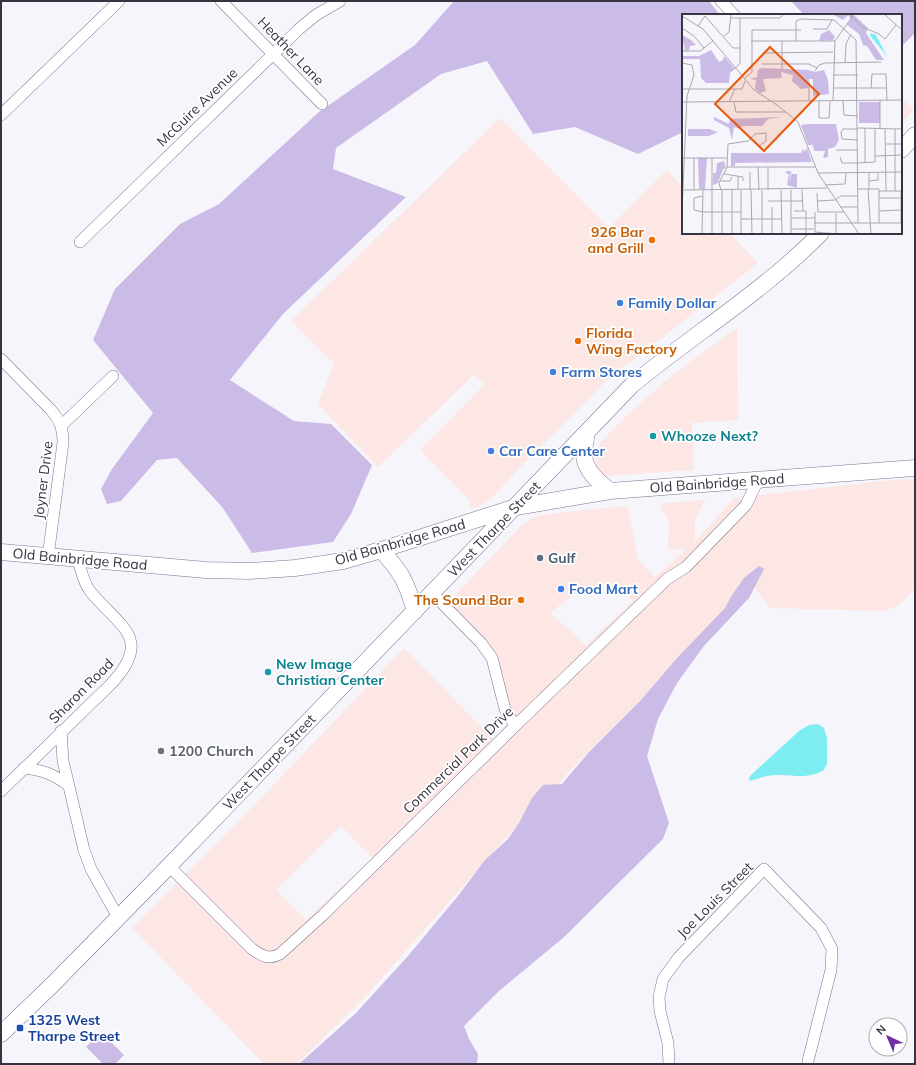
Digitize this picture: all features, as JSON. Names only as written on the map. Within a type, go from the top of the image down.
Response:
[{"type":"main road","points":[[902,149],[915,135]]},
{"type":"main road","name":"West Tharpe Street","points":[[1,1034],[52,985],[169,866],[587,432],[638,381],[660,362],[776,275],[819,234]]},
{"type":"main road","points":[[587,432],[584,456],[589,471],[610,491]]},
{"type":"main road","name":"Old Bainbridge Road","points":[[1,552],[206,570],[249,571],[296,568],[343,561],[516,507],[610,491],[915,468]]},
{"type":"main road","points":[[381,550],[403,576],[415,611]]},
{"type":"street","points":[[1,115],[119,1]]},
{"type":"street","name":"Heather Lane","points":[[221,1],[322,104]]},
{"type":"street","name":"McGuire Avenue","points":[[80,242],[299,29],[316,15],[340,1]]},
{"type":"street","points":[[721,1],[733,14]]},
{"type":"street","name":"Joyner Drive","points":[[1,360],[51,410],[58,418],[62,426],[63,443],[48,557]]},
{"type":"street","points":[[62,426],[113,376]]},
{"type":"street","name":"Commercial Park Drive","points":[[169,866],[252,949],[263,956],[274,957],[280,954],[323,915],[667,579],[686,567],[746,505],[758,480]]},
{"type":"street","name":"Sharon Road","points":[[1,791],[121,673],[128,664],[131,649],[130,639],[117,618],[89,590],[78,559]]},
{"type":"street","points":[[432,593],[482,643],[492,658],[505,709],[515,726]]},
{"type":"street","points":[[61,732],[68,785],[84,850],[91,869],[118,917]]},
{"type":"street","points":[[24,768],[51,774],[68,785]]},
{"type":"street","name":"Joe Louis Street","points":[[669,1064],[668,1043],[660,1011],[659,997],[663,980],[679,957],[764,869],[821,928],[832,949],[831,970],[808,1061]]},
{"type":"shaded area","points":[[454,1],[709,1],[719,14],[682,14],[682,132],[638,154],[575,127],[533,134],[487,61],[441,74],[336,148],[333,169],[406,197],[283,314],[230,380],[294,421],[331,424],[372,465],[351,514],[333,542],[252,553],[223,508],[177,458],[157,460],[121,501],[107,504],[101,489],[112,469],[153,413],[93,340],[115,289],[180,224],[219,204],[319,112],[415,45]]},
{"type":"shaded area","points":[[791,1],[915,1],[915,33],[902,46],[902,14],[803,14]]},
{"type":"shaded area","points":[[902,98],[914,110],[902,123]]},
{"type":"shaded area","points":[[500,118],[609,228],[667,170],[682,186],[682,234],[730,234],[758,263],[605,382],[544,444],[535,451],[492,498],[484,504],[470,509],[469,500],[420,450],[485,384],[475,374],[378,467],[318,404],[334,364],[291,321]]},
{"type":"shaded area","points":[[737,328],[738,420],[692,423],[694,470],[607,476],[600,471],[595,459],[595,451],[601,442],[626,416],[676,372]]},
{"type":"shaded area","points":[[915,479],[915,589],[898,606],[885,611],[770,608],[755,588],[589,751],[502,842],[365,997],[297,1064],[264,1064],[132,928],[262,797],[404,648],[494,740],[515,716],[508,704],[492,650],[449,604],[449,601],[521,526],[532,518],[554,513],[628,506],[638,559],[655,577],[686,549],[668,549],[669,520],[661,509],[662,503],[706,500],[695,518],[695,542],[734,498],[891,480]],"holes":[[[616,583],[633,601],[586,645],[550,613],[584,587]],[[341,826],[372,858],[306,920],[276,890]]]},
{"type":"shaded area","points":[[759,566],[764,569],[749,598],[704,646],[677,683],[658,719],[647,756],[669,823],[663,839],[563,938],[499,991],[464,1026],[469,1039],[478,1054],[477,1064],[299,1064],[356,1013],[408,956],[458,896],[485,860],[508,839],[519,823],[532,798],[543,785],[562,784],[589,752],[641,700],[678,657],[725,608],[744,578]]},
{"type":"shaded area","points":[[101,1032],[124,1055],[115,1064],[103,1064],[86,1047]]},
{"type":"water","points":[[818,724],[824,728],[827,738],[827,764],[823,771],[804,776],[772,775],[750,781],[749,778],[751,775],[799,731],[809,725]]},
{"type":"place","name":"926 Bar and Grill","points":[[652,240]]},
{"type":"place","name":"Family Dollar","points":[[620,303]]},
{"type":"place","name":"Florida Wing Factory","points":[[578,341]]},
{"type":"place","name":"Farm Stores","points":[[553,372]]},
{"type":"place","name":"Whooze Next?","points":[[653,436]]},
{"type":"place","name":"Car Care Center","points":[[491,451]]},
{"type":"place","name":"Gulf","points":[[540,558]]},
{"type":"place","name":"Food Mart","points":[[561,589]]},
{"type":"place","name":"The Sound Bar","points":[[521,600]]},
{"type":"place","name":"New Image Christian Center","points":[[268,672]]},
{"type":"place","name":"1200 Church","points":[[161,751]]},
{"type":"place","name":"1325 West Tharpe Street","points":[[20,1028]]}]
